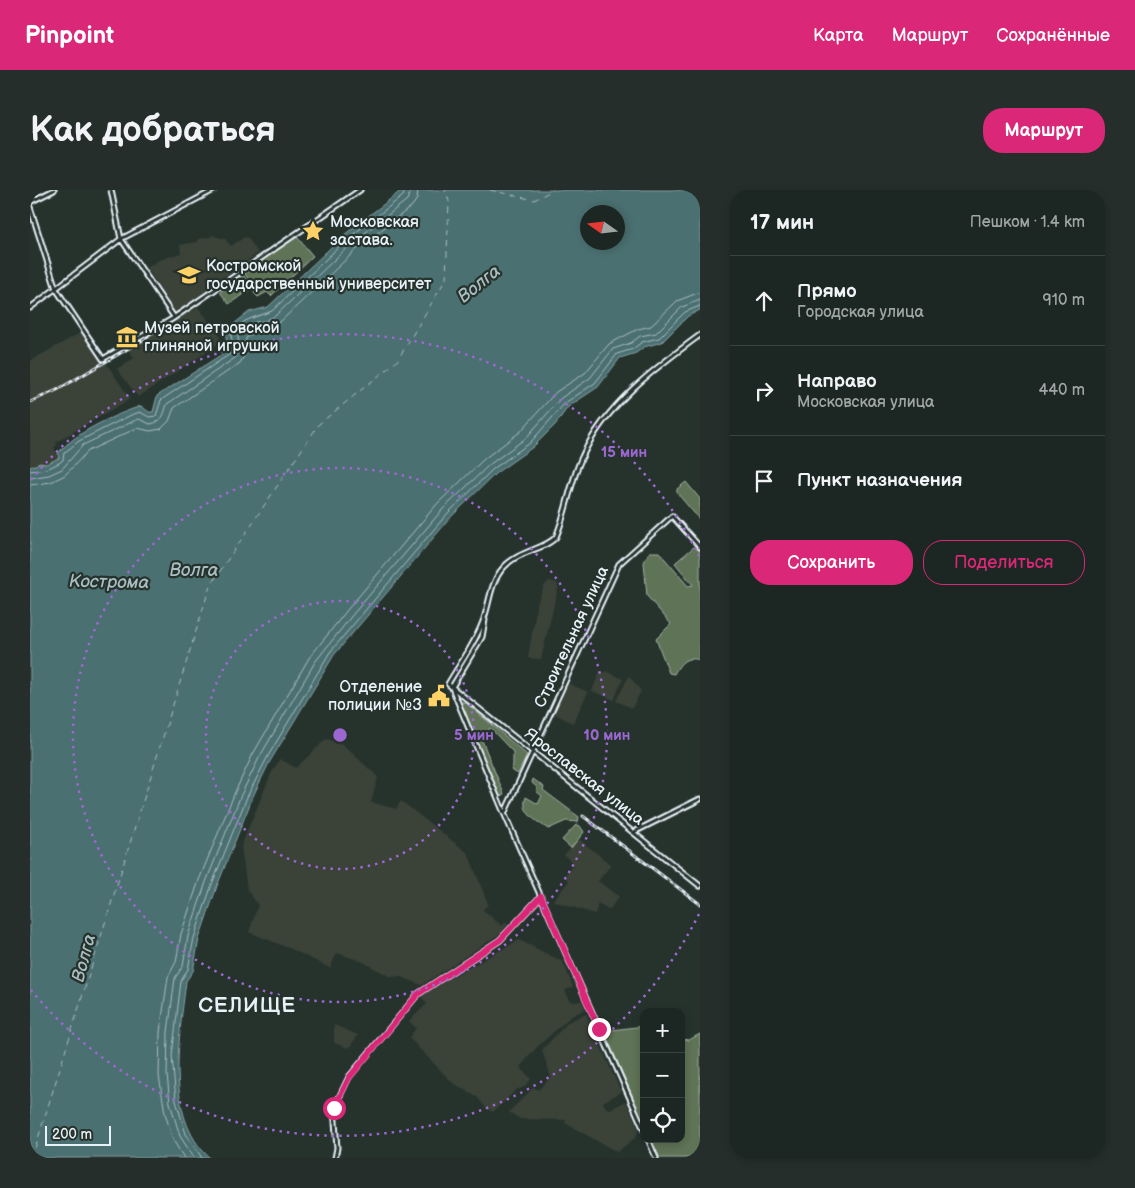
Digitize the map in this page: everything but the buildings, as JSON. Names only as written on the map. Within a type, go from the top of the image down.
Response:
[{"type":"street","points":[[30,202],[54,190]]},
{"type":"street","points":[[111,190],[121,239],[174,317]]},
{"type":"street","points":[[30,308],[121,239],[214,190]]},
{"type":"street","points":[[30,207],[56,289],[103,359],[174,317],[360,190]]},
{"type":"street","points":[[640,1121],[504,813],[452,687],[482,637],[492,586],[504,567],[517,556],[552,542],[556,537],[582,457],[611,413],[641,382],[700,335]]},
{"type":"street","name":"Строительная улица","points":[[504,813],[619,564],[672,516],[700,547]]},
{"type":"street","name":"Ярославская улица","points":[[485,617],[478,633],[448,684],[700,886]]},
{"type":"street","points":[[458,704],[460,700],[466,699]]},
{"type":"street","points":[[634,832],[700,799]]},
{"type":"street","points":[[335,1158],[337,1148],[334,1108],[349,1078],[418,994],[500,940],[541,896]]},
{"type":"street","points":[[650,1143],[656,1158]]},
{"type":"shaded area","name":"Костромской государственный университет","points":[[211,235],[225,239],[231,246],[245,237],[248,238],[258,253],[175,313],[147,268],[159,260],[181,253],[180,245],[198,242],[198,239],[211,237]]},
{"type":"shaded area","points":[[198,307],[219,334],[220,343],[138,397],[117,369],[134,358],[127,348]]},
{"type":"shaded area","points":[[82,332],[103,362],[105,361],[130,399],[56,442],[57,445],[54,447],[59,458],[46,464],[40,463],[30,467],[30,361]]},
{"type":"shaded area","points":[[549,581],[557,583],[558,588],[541,659],[528,658],[537,604],[544,586]]},
{"type":"shaded area","points":[[600,671],[605,673],[606,671],[623,679],[614,700],[592,691]]},
{"type":"shaded area","points":[[629,676],[641,691],[632,708],[616,701]]},
{"type":"shaded area","points":[[567,683],[588,692],[573,723],[553,713]]},
{"type":"shaded area","points":[[326,739],[342,744],[378,777],[371,802],[396,809],[401,801],[468,853],[488,904],[483,910],[502,926],[506,922],[508,924],[501,933],[422,985],[399,976],[391,977],[361,961],[337,953],[330,968],[291,949],[249,932],[258,905],[247,890],[241,846],[271,774],[280,759],[296,768]]},
{"type":"shaded area","points":[[579,839],[611,865],[598,881],[619,897],[609,910],[598,903],[595,914],[553,901],[569,881],[564,876],[574,864],[564,855]]},
{"type":"shaded area","points":[[519,940],[563,962],[573,987],[565,990],[569,1000],[573,1002],[582,1001],[585,1009],[570,1017],[536,1048],[520,1067],[531,1079],[524,1087],[516,1090],[493,1112],[487,1109],[477,1097],[453,1083],[409,1038],[416,1028],[409,1021],[427,1004],[420,995]]},
{"type":"shaded area","points":[[586,1014],[621,1092],[603,1102],[606,1108],[611,1109],[626,1101],[639,1130],[635,1138],[617,1152],[565,1123],[566,1120],[520,1119],[509,1112],[534,1087],[538,1090],[551,1077],[542,1050],[568,1022]]},
{"type":"shaded area","points":[[334,1025],[358,1035],[349,1048],[334,1043]]},
{"type":"green space","points":[[297,237],[313,256],[271,296],[267,292],[258,297],[254,293],[255,288],[244,273]]},
{"type":"green space","points":[[243,275],[252,288],[229,304],[220,292]]},
{"type":"green space","points":[[686,482],[700,499],[700,520],[677,493],[677,489]]},
{"type":"green space","points":[[695,546],[700,552],[700,660],[691,659],[684,661],[674,674],[669,673],[656,639],[671,624],[647,596],[644,562],[650,552],[659,552],[688,586],[693,585],[675,563]]},
{"type":"green space","points":[[461,702],[465,702],[527,755],[518,774],[511,770],[513,752],[490,728],[481,738],[504,794],[499,797],[461,706]]},
{"type":"green space","points":[[533,779],[544,787],[543,790],[579,817],[578,822],[566,821],[548,829],[535,820],[525,808],[526,797],[538,804],[542,796],[536,791],[538,788],[532,783]]},
{"type":"green space","points":[[576,825],[580,826],[584,832],[571,848],[562,840]]},
{"type":"green space","points":[[640,1026],[640,1114],[604,1031]]},
{"type":"green space","points":[[700,1034],[700,1158],[660,1158],[653,1143],[685,1143],[685,1040],[689,1040]]},
{"type":"water","name":"Волга","points":[[402,190],[700,190],[700,310],[688,316],[662,342],[644,347],[636,353],[620,358],[598,387],[568,407],[555,425],[533,447],[496,473],[451,517],[334,655],[269,763],[254,794],[217,886],[199,939],[193,971],[186,981],[179,1049],[178,1074],[180,1098],[186,1121],[195,1141],[210,1158],[30,1158],[30,467],[40,463],[46,464],[59,458],[58,453],[66,445],[85,431],[107,419],[141,406],[149,412],[153,412],[157,396],[227,351],[226,333],[230,327],[249,312],[268,307],[344,235]]},
{"type":"ferry route","points":[[32,1158],[210,586],[319,424],[397,361],[446,279],[449,201],[445,190]]},
{"type":"ferry route","points":[[490,190],[534,200],[553,190]]},
{"type":"railway","points":[[30,402],[57,390],[148,337]]},
{"type":"railway","points":[[583,816],[700,904]]},
{"type":"place","name":"Московская застава.","points":[[313,231]]},
{"type":"place","name":"Костромской государственный университет","points":[[189,275]]},
{"type":"place","name":"Музей петровской глиняной игрушки","points":[[127,337]]},
{"type":"place","name":"Отделение полиции №3","points":[[439,696]]},
{"type":"district","name":"СЕЛИЩЕ","points":[[247,1005]]},
{"type":"route","points":[[334,1108],[341,1090],[349,1078],[360,1063],[371,1053],[408,1003],[418,994],[509,933],[532,904],[541,896],[599,1029]]},
{"type":"water label","name":"Кострома","points":[[109,582]]}]
